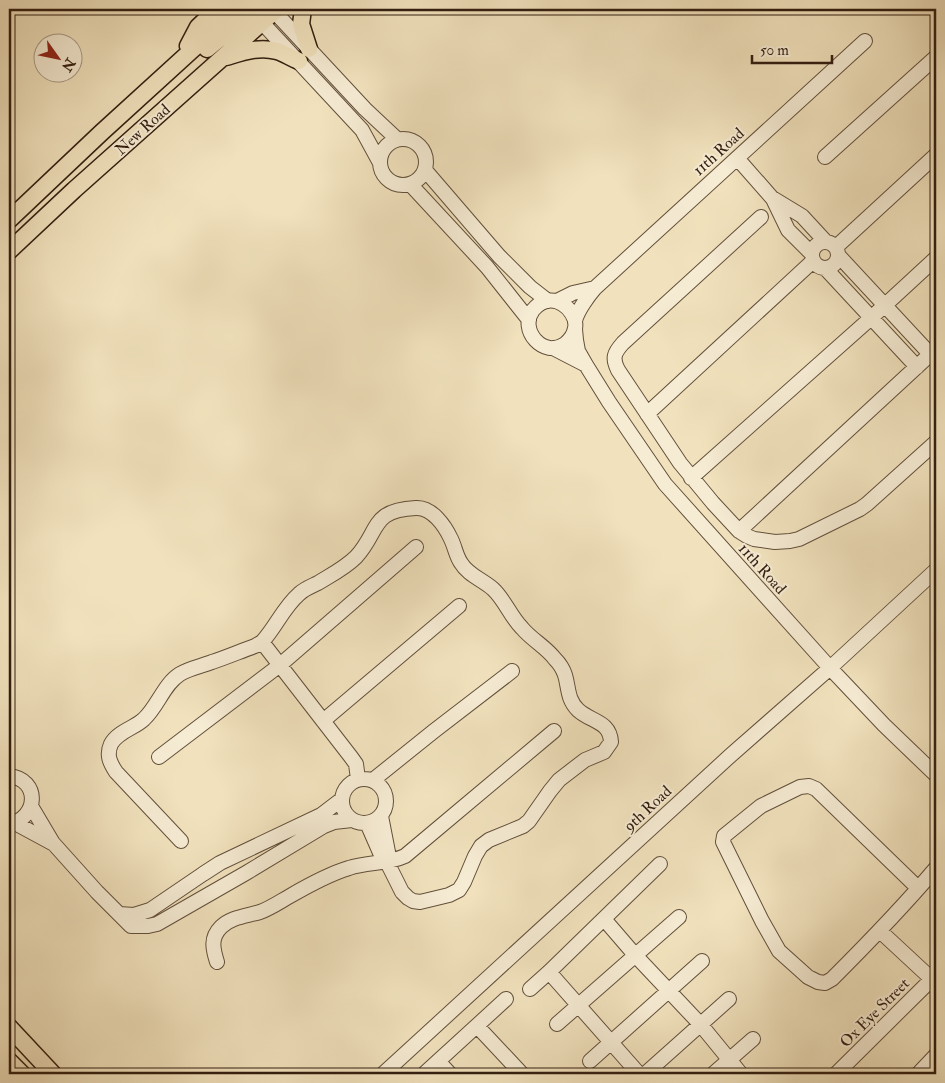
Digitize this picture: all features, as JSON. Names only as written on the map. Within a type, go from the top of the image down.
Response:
[{"type":"main road","points":[[181,59],[198,27],[217,9]]},
{"type":"main road","name":"New Road","points":[[9,220],[237,9]]},
{"type":"main road","points":[[221,58],[249,50],[262,49],[304,55],[301,24],[303,9]]},
{"type":"main road","points":[[102,132],[143,103],[241,21],[265,12]]},
{"type":"main road","name":"New Road","points":[[9,250],[221,58],[265,12]]},
{"type":"main road","points":[[9,1027],[53,1074]]},
{"type":"main road","points":[[9,1061],[22,1074]]},
{"type":"street","points":[[265,12],[304,55],[362,130],[380,163],[383,174],[390,181],[400,185],[410,184],[419,179],[425,170],[427,160],[424,150],[417,142],[397,139],[388,145],[382,153],[380,163]]},
{"type":"street","name":"11th Road","points":[[865,41],[595,288],[589,295],[575,325],[576,340],[578,351],[586,365],[628,431],[665,484],[830,668],[884,725],[936,775]]},
{"type":"street","points":[[304,55],[397,139]]},
{"type":"street","points":[[824,158],[936,57]]},
{"type":"street","points":[[833,248],[936,154]]},
{"type":"street","points":[[737,158],[773,199],[788,230],[916,367]]},
{"type":"street","points":[[425,170],[498,256],[530,287],[552,301],[565,305],[572,312],[575,325],[571,339],[563,346],[553,348]]},
{"type":"street","points":[[410,184],[487,267],[529,320]]},
{"type":"street","points":[[739,530],[933,352],[884,306],[802,216],[773,199]]},
{"type":"street","points":[[760,217],[618,349],[614,356],[614,363],[680,463],[713,504],[739,530],[754,539],[783,542],[799,539],[867,504],[936,442]]},
{"type":"street","points":[[819,243],[833,248],[837,259],[833,266],[817,261],[812,251],[819,243]]},
{"type":"street","points":[[692,478],[936,258]]},
{"type":"street","points":[[647,414],[817,261]]},
{"type":"street","name":"11th Road","points":[[552,301],[595,288]]},
{"type":"street","points":[[552,301],[539,305],[532,312],[529,320],[529,331],[534,340],[542,346],[553,348],[586,365]]},
{"type":"street","points":[[181,841],[116,772],[109,759],[112,743],[124,732],[144,719],[172,681],[179,675],[262,642],[300,592],[344,567],[355,557],[376,525],[387,514],[418,508],[428,511],[436,517],[451,539],[462,566],[493,588],[522,629],[556,659],[565,675],[568,694],[578,710],[604,725],[609,731],[611,742],[604,752],[585,760],[559,780],[529,821],[523,826],[500,835],[481,846],[459,890],[450,895],[420,902],[413,901],[402,892],[388,862],[381,816]]},
{"type":"street","points":[[158,757],[280,665],[416,547]]},
{"type":"street","name":"9th Road","points":[[383,1074],[936,570]]},
{"type":"street","points":[[324,721],[459,606]]},
{"type":"street","points":[[262,642],[354,761],[358,779]]},
{"type":"street","points":[[373,780],[512,671]]},
{"type":"street","points":[[217,962],[212,946],[218,931],[226,923],[264,910],[304,888],[341,871],[363,864],[388,862],[402,857],[554,731]]},
{"type":"street","points":[[9,776],[19,778],[25,783],[30,790],[32,798],[28,814],[22,820],[12,824]]},
{"type":"street","points":[[31,806],[53,843],[131,926],[157,924],[324,826],[334,822],[352,820],[372,822],[381,816],[387,799],[382,788],[373,780],[358,779],[352,782],[343,792],[344,811],[352,820]]},
{"type":"street","points":[[918,888],[816,789],[809,786],[800,787],[761,806],[724,836],[723,842],[779,951],[808,976],[818,982],[825,983],[832,979],[880,931],[936,868]]},
{"type":"street","points":[[119,914],[134,915],[150,910],[220,863],[321,815],[342,799]]},
{"type":"street","points":[[367,823],[381,855],[388,862]]},
{"type":"street","points":[[12,824],[53,843]]},
{"type":"street","points":[[248,850],[257,866]]},
{"type":"street","points":[[530,988],[549,972],[660,864]]},
{"type":"street","points":[[203,874],[213,892]]},
{"type":"street","points":[[164,901],[173,914]]},
{"type":"street","points":[[557,1024],[679,917]]},
{"type":"street","points":[[604,919],[701,1025],[741,1074]]},
{"type":"street","points":[[880,931],[935,979]]},
{"type":"street","points":[[590,1061],[702,961]]},
{"type":"street","points":[[549,972],[639,1074]]},
{"type":"street","name":"Ox Eye Street","points":[[836,1074],[935,979]]},
{"type":"street","points":[[424,1074],[506,998]]},
{"type":"street","points":[[645,1074],[729,999]]},
{"type":"street","points":[[477,1026],[522,1074]]},
{"type":"street","points":[[713,1074],[753,1039]]},
{"type":"street","points":[[918,1074],[936,1056]]},
{"type":"street","points":[[438,1062],[450,1074]]}]
